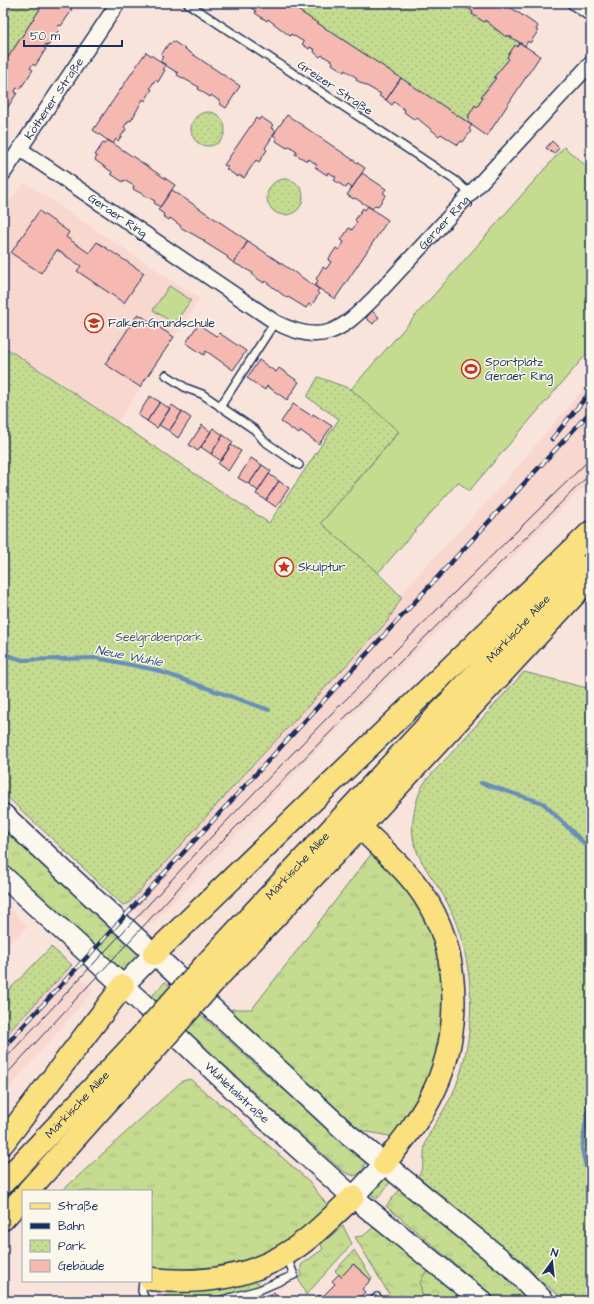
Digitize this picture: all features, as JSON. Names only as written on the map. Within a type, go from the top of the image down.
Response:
[{"type":"main road","points":[[3,1143],[123,986],[154,954],[591,532]]},
{"type":"main road","name":"Märkische Allee","points":[[3,1183],[143,1047],[591,549]]},
{"type":"main road","name":"Märkische Allee","points":[[211,972],[367,834],[591,576]]},
{"type":"main road","points":[[3,814],[348,1134],[511,1268],[544,1301]]},
{"type":"main road","points":[[152,1279],[193,1282],[225,1278],[260,1267],[286,1254],[310,1237],[353,1197],[384,1164],[430,1100],[444,1066],[452,1029],[454,996],[450,963],[442,932],[429,904],[408,875],[367,834]]},
{"type":"main road","name":"Wuhletalstraße","points":[[3,876],[252,1107],[353,1197],[482,1301]]},
{"type":"main road","name":"Märkische Allee","points":[[30,1190],[143,1047]]},
{"type":"main road","name":"Märkische Allee","points":[[3,1219],[22,1200]]},
{"type":"street","name":"Köthener Straße","points":[[3,174],[118,3]]},
{"type":"street","points":[[575,3],[591,14]]},
{"type":"street","name":"Geraer Ring","points":[[20,149],[275,322],[290,330],[308,334],[323,334],[342,327],[377,295],[469,193],[591,63]]},
{"type":"lane","name":"Greizer Straße","points":[[188,3],[456,181],[469,193]]},
{"type":"lane","points":[[220,406],[275,322]]},
{"type":"lane","points":[[166,375],[186,388],[202,394],[220,406],[255,430],[264,441],[299,465]]},
{"type":"lane","points":[[218,1301],[259,1290],[294,1275],[286,1254]]},
{"type":"lane","points":[[144,1282],[143,1296],[145,1300],[148,1301]]},
{"type":"shaded area","name":"Falken-Grundschule","points":[[25,183],[200,299],[118,422],[3,346],[3,208]]},
{"type":"shaded area","points":[[591,380],[591,480],[321,746],[151,925],[128,904],[250,768],[387,622],[409,584],[488,501]]},
{"type":"shaded area","points":[[3,902],[28,926],[3,949]]},
{"type":"shaded area","points":[[70,967],[94,990],[3,1095],[3,1038]]},
{"type":"green space","points":[[3,3],[44,3],[3,65]]},
{"type":"green space","points":[[287,3],[452,3],[454,5],[456,3],[462,7],[464,5],[473,12],[472,14],[495,26],[494,29],[520,43],[517,47],[515,45],[509,59],[481,96],[483,98],[477,107],[475,106],[468,116],[470,118],[467,122]]},
{"type":"green space","points":[[205,112],[211,112],[220,117],[224,123],[224,135],[220,141],[211,146],[205,146],[196,141],[191,132],[191,126],[196,117]]},
{"type":"green space","name":"Sportplatz Geraer Ring","points":[[564,147],[591,170],[591,349],[469,491],[458,482],[378,573],[321,523],[399,432],[351,389]]},
{"type":"green space","points":[[289,179],[298,184],[302,190],[302,204],[298,210],[289,215],[281,215],[272,210],[268,204],[267,193],[272,184],[278,180]]},
{"type":"green space","points":[[169,286],[191,300],[174,324],[153,310]]},
{"type":"green space","name":"Seelgrabenpark","points":[[3,346],[269,523],[339,419],[307,397],[318,377],[351,389],[399,431],[321,523],[378,573],[402,597],[387,622],[250,768],[128,904],[123,905],[3,793]]},
{"type":"green space","points":[[524,672],[591,689],[591,1301],[566,1301],[538,1279],[527,1266],[418,1176],[424,1162],[424,1148],[427,1139],[453,1093],[463,1064],[468,1041],[470,994],[464,948],[457,926],[448,904],[423,864],[414,844],[412,832],[414,811],[419,793],[426,781]]},
{"type":"green space","points":[[3,825],[139,951],[139,955],[123,972],[3,862]]},
{"type":"green space","points":[[372,853],[409,889],[435,939],[446,999],[432,1078],[394,1137],[363,1131],[356,1127],[230,1012],[232,1009],[252,1009]]},
{"type":"green space","points":[[51,947],[72,965],[3,1038],[3,996]]},
{"type":"green space","points":[[165,982],[274,1082],[322,1119],[364,1157],[364,1169],[354,1176],[344,1172],[277,1114],[151,997]]},
{"type":"green space","points":[[190,1079],[218,1103],[223,1105],[309,1181],[329,1208],[294,1238],[260,1256],[243,1262],[208,1269],[171,1270],[152,1268],[152,1190],[63,1190],[182,1081]]},
{"type":"green space","points":[[383,1174],[392,1180],[377,1199],[369,1193]]},
{"type":"green space","points":[[401,1188],[507,1276],[532,1301],[499,1301],[386,1206]]},
{"type":"green space","points":[[343,1226],[352,1244],[306,1295],[298,1278],[301,1276],[301,1265],[323,1249],[321,1244]]},
{"type":"green space","points":[[375,1226],[471,1301],[393,1301],[355,1237],[363,1236]]},
{"type":"green space","points":[[354,1250],[372,1278],[371,1280],[354,1264],[341,1277],[335,1271]]},
{"type":"green space","points":[[433,1272],[471,1301],[423,1301],[420,1283],[425,1273]]},
{"type":"green space","points":[[254,1281],[262,1285],[238,1293],[213,1297],[188,1299],[163,1298],[170,1291],[202,1292]]},
{"type":"building","points":[[44,3],[76,3],[70,9],[72,10],[61,26],[59,25],[57,28],[59,30],[48,46],[46,44],[44,48],[46,49],[35,66],[33,64],[30,68],[33,70],[20,89],[16,89],[15,92],[17,93],[4,113],[3,65]]},
{"type":"building","points":[[244,3],[287,3],[401,78],[386,100],[379,96],[381,94],[356,80],[357,78],[345,70],[344,72],[322,55],[320,57],[314,52],[315,50],[310,47],[309,49],[302,44],[304,42],[291,34],[290,36],[268,19],[267,21],[255,13],[256,11]]},
{"type":"building","points":[[456,3],[504,3],[538,26],[536,30],[538,31],[530,43],[528,41],[525,46],[508,35],[506,37],[485,20],[484,22],[472,14],[473,12],[464,5],[462,7]]},
{"type":"building","points":[[173,41],[240,86],[226,108],[220,104],[221,102],[211,95],[210,97],[198,89],[199,87],[177,75],[178,73],[160,62],[163,56],[161,55],[169,43],[171,44]]},
{"type":"building","points":[[520,43],[540,56],[487,136],[467,122],[470,118],[468,117],[475,105],[477,107],[483,98],[481,97],[496,78],[494,77],[509,59],[507,57],[515,45],[517,47]]},
{"type":"building","points":[[146,52],[166,65],[163,69],[165,70],[158,82],[155,80],[145,101],[143,99],[131,121],[129,120],[124,127],[126,129],[118,141],[116,139],[113,144],[93,130]]},
{"type":"building","points":[[401,78],[472,125],[469,129],[471,131],[463,142],[461,141],[458,145],[441,134],[439,136],[417,118],[415,120],[404,112],[405,110],[394,102],[392,105],[386,100]]},
{"type":"building","points":[[287,115],[365,168],[352,188],[348,185],[346,188],[334,180],[336,177],[328,172],[327,175],[315,167],[317,165],[309,159],[307,161],[295,154],[297,151],[289,146],[287,148],[276,141],[277,138],[273,135]]},
{"type":"building","points":[[261,117],[273,125],[271,128],[276,131],[265,148],[267,150],[259,162],[256,160],[244,178],[239,175],[238,177],[226,169],[228,167],[224,165],[256,118],[259,120]]},
{"type":"building","points":[[108,140],[175,185],[160,207],[154,203],[155,201],[133,189],[134,186],[124,180],[123,182],[111,174],[112,172],[95,160],[97,156],[95,155],[103,143],[105,144]]},
{"type":"building","points":[[552,141],[559,148],[554,154],[546,148]]},
{"type":"building","points":[[362,173],[386,189],[383,193],[386,195],[378,206],[375,205],[372,209],[355,198],[354,199],[347,195]]},
{"type":"building","points":[[172,190],[248,241],[234,263],[227,258],[228,257],[204,242],[205,241],[180,227],[181,226],[170,218],[169,220],[163,216],[164,214],[158,210]]},
{"type":"building","points":[[368,206],[388,220],[335,299],[315,286],[318,281],[316,279],[323,267],[326,269],[331,262],[328,260],[336,248],[339,250],[344,242],[341,240],[349,228],[352,230],[357,222],[355,220],[363,208],[365,210]]},
{"type":"building","name":"Falken-Grundschule","points":[[39,211],[69,232],[66,237],[89,253],[97,242],[144,273],[124,303],[77,271],[81,266],[57,250],[41,273],[11,253]]},
{"type":"building","points":[[248,241],[319,289],[317,292],[319,294],[311,306],[309,304],[306,308],[288,297],[287,298],[265,281],[264,283],[252,275],[253,273],[234,263]]},
{"type":"building","points":[[372,311],[379,317],[373,324],[366,318]]},
{"type":"building","points":[[138,314],[174,337],[140,387],[105,364]]},
{"type":"building","points":[[198,324],[216,336],[219,333],[246,351],[233,370],[206,351],[204,355],[186,343]]},
{"type":"building","points":[[259,360],[276,372],[279,368],[299,382],[287,400],[267,386],[265,390],[247,378]]},
{"type":"building","points":[[150,396],[160,402],[147,421],[138,415]]},
{"type":"building","points":[[160,402],[170,409],[157,428],[147,421]]},
{"type":"building","points":[[293,404],[332,426],[319,444],[301,431],[299,434],[281,422]]},
{"type":"building","points":[[172,405],[182,412],[169,431],[159,425]]},
{"type":"building","points":[[182,412],[191,418],[178,438],[169,431]]},
{"type":"building","points":[[202,425],[211,432],[198,451],[189,445]]},
{"type":"building","points":[[213,428],[223,435],[211,454],[201,447]]},
{"type":"building","points":[[223,435],[233,442],[221,461],[211,454]]},
{"type":"building","points":[[231,445],[241,451],[228,471],[218,464]]},
{"type":"building","points":[[251,458],[262,465],[249,484],[238,478]]},
{"type":"building","points":[[262,465],[271,471],[258,491],[249,484]]},
{"type":"building","points":[[269,474],[279,481],[266,500],[256,494]]},
{"type":"building","points":[[279,481],[289,488],[276,507],[266,500]]},
{"type":"building","points":[[353,1264],[371,1280],[362,1289],[365,1292],[356,1301],[314,1301],[319,1295],[322,1297],[335,1284],[332,1281],[339,1274],[341,1277]]},
{"type":"building","points":[[274,1292],[284,1301],[265,1301]]},
{"type":"waterway","name":"Neue Wuhle","points":[[3,654],[23,660],[97,658],[156,670],[269,710]]},
{"type":"waterway","name":"Neue Wuhle","points":[[481,783],[543,803],[591,850]]},
{"type":"waterway","name":"Neue Wuhle","points":[[591,1084],[582,1149],[591,1190]]},
{"type":"tram line","points":[[3,1061],[215,833],[329,716],[591,458]]},
{"type":"tram line","points":[[3,1078],[222,841],[591,473]]},
{"type":"railway","points":[[552,439],[591,391]]},
{"type":"railway","points":[[3,1048],[591,411]]},
{"type":"place","name":"Falken-Grundschule","points":[[94,323]]},
{"type":"place","name":"Sportplatz Geraer Ring","points":[[471,369]]},
{"type":"place","name":"Skulptur","points":[[284,567]]}]
